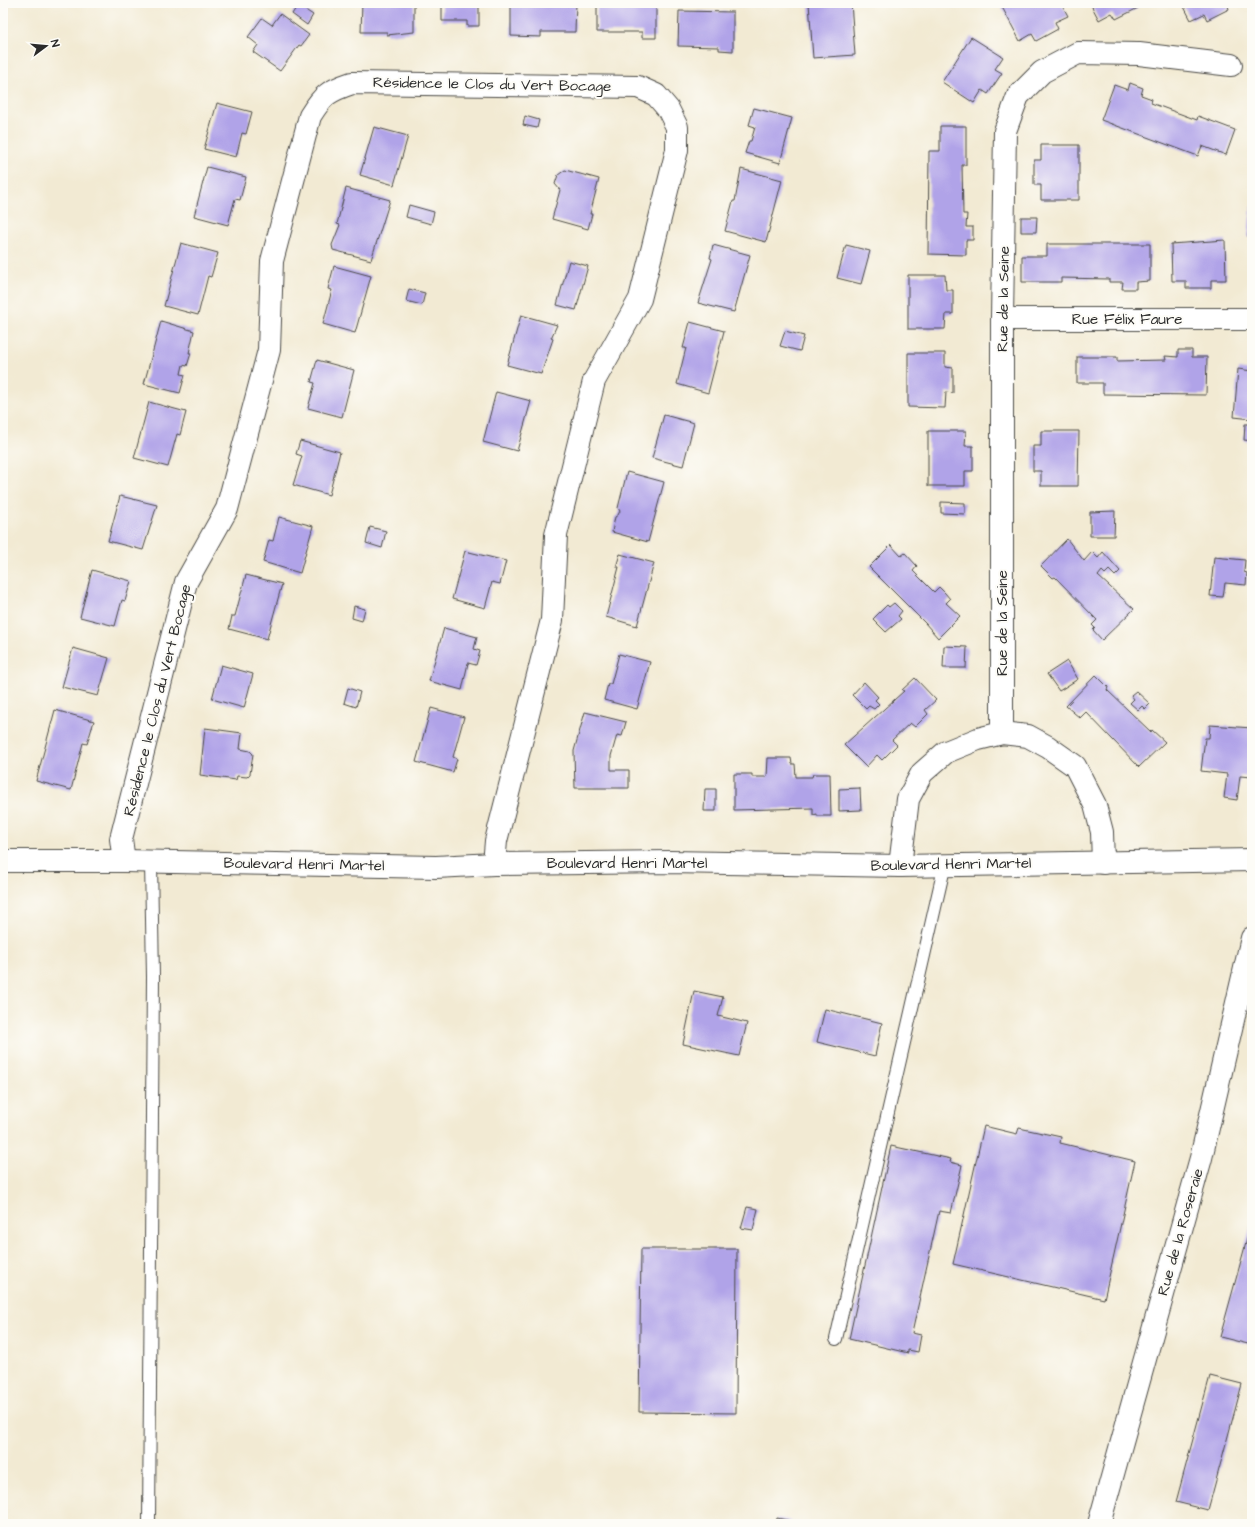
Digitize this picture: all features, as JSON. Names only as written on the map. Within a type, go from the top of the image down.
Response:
[{"type":"street","name":"Rue de la Seine","points":[[1002,733],[1002,319],[1005,130],[1018,96],[1042,72],[1078,54],[1138,54],[1231,66]]},
{"type":"street","name":"Résidence le Clos du Vert Bocage","points":[[124,861],[121,839],[186,582],[226,509],[269,350],[272,261],[310,116],[320,100],[333,89],[352,83],[638,87],[656,95],[668,109],[677,127],[677,150],[640,299],[594,381],[556,534],[552,620],[496,841],[494,864]]},
{"type":"street","name":"Rue Félix Faure","points":[[1002,319],[1252,319]]},
{"type":"street","points":[[900,866],[908,799],[922,773],[946,752],[978,739],[1002,733],[1028,736],[1048,747],[1075,766],[1095,805],[1102,832],[1103,863]]},
{"type":"street","name":"Boulevard Henri Martel","points":[[3,861],[124,861],[436,867],[494,864],[670,862],[900,866],[945,864],[1252,860]]},
{"type":"street","name":"Rue de la Roseraie","points":[[1099,1524],[1200,1158],[1252,938]]},
{"type":"lane","points":[[149,1524],[152,977],[151,862]]},
{"type":"lane","points":[[836,1339],[945,864]]},
{"type":"building","points":[[362,3],[414,3],[414,32],[387,35],[387,32],[361,32]]},
{"type":"building","points":[[442,3],[479,3],[479,26],[467,26],[467,21],[442,21]]},
{"type":"building","points":[[511,3],[576,3],[575,32],[541,32],[541,37],[511,36]]},
{"type":"building","points":[[597,3],[656,3],[656,38],[642,38],[642,32],[597,32]]},
{"type":"building","points":[[809,3],[851,3],[855,55],[813,58]]},
{"type":"building","points":[[1011,3],[1061,3],[1068,16],[1055,22],[1058,29],[1036,41],[1032,34],[1020,41],[1002,7]]},
{"type":"building","points":[[1090,3],[1135,3],[1138,8],[1116,19],[1112,13],[1099,20]]},
{"type":"building","points":[[1182,3],[1227,3],[1229,9],[1207,20],[1204,14],[1191,20]]},
{"type":"building","points":[[298,5],[313,15],[307,25],[292,14]]},
{"type":"building","points":[[679,11],[733,12],[733,51],[719,50],[719,47],[678,46]]},
{"type":"building","points":[[280,14],[309,35],[301,46],[299,45],[280,71],[253,52],[258,45],[248,37],[262,18],[272,25]]},
{"type":"building","points":[[971,37],[1003,57],[995,69],[1002,73],[988,94],[982,90],[974,103],[942,82]]},
{"type":"building","points":[[1130,83],[1143,88],[1141,95],[1152,99],[1151,103],[1197,120],[1198,116],[1235,130],[1226,155],[1202,146],[1198,156],[1101,120],[1114,85],[1128,90]]},
{"type":"building","points":[[217,103],[252,112],[246,134],[242,133],[236,157],[204,149]]},
{"type":"building","points":[[754,108],[792,118],[780,163],[745,153],[749,141],[751,141],[755,127],[749,125]]},
{"type":"building","points":[[525,116],[539,120],[537,128],[523,125]]},
{"type":"building","points":[[940,126],[966,126],[966,165],[962,165],[963,214],[967,214],[966,227],[973,227],[973,240],[966,240],[966,255],[928,254],[929,151],[940,151]]},
{"type":"building","points":[[374,127],[408,136],[394,185],[360,175]]},
{"type":"building","points":[[1041,145],[1079,145],[1079,200],[1041,200],[1041,185],[1034,185],[1034,160],[1041,160]]},
{"type":"building","points":[[207,167],[246,177],[240,200],[235,199],[228,225],[194,216]]},
{"type":"building","points":[[741,169],[782,180],[766,242],[725,231],[733,201],[735,201]]},
{"type":"building","points":[[565,170],[599,179],[590,214],[592,214],[588,229],[552,219],[560,190],[555,184],[558,175]]},
{"type":"building","points":[[346,188],[390,200],[371,260],[333,250],[332,245],[340,225],[337,224]]},
{"type":"building","points":[[409,205],[434,212],[431,224],[406,217]]},
{"type":"building","points":[[1251,206],[1252,237],[1248,237]]},
{"type":"building","points":[[1021,217],[1037,217],[1036,232],[1021,232]]},
{"type":"building","points":[[1225,240],[1226,280],[1211,280],[1211,288],[1186,288],[1186,281],[1172,281],[1171,244]]},
{"type":"building","points":[[181,243],[218,253],[211,277],[208,276],[198,315],[164,306]]},
{"type":"building","points":[[1047,244],[1150,244],[1150,281],[1136,282],[1136,289],[1122,289],[1123,282],[1109,282],[1109,279],[1061,278],[1061,282],[1022,282],[1022,256],[1047,256]]},
{"type":"building","points":[[713,245],[750,255],[734,312],[698,303],[712,259],[710,258]]},
{"type":"building","points":[[846,245],[870,251],[861,284],[837,278]]},
{"type":"building","points":[[569,261],[588,266],[576,310],[557,305]]},
{"type":"building","points":[[334,266],[371,276],[355,333],[323,324],[332,290],[328,289]]},
{"type":"building","points":[[908,275],[945,275],[946,290],[953,290],[953,314],[946,314],[945,329],[908,329]]},
{"type":"building","points":[[409,289],[425,293],[422,305],[406,301]]},
{"type":"building","points":[[521,315],[557,325],[551,338],[553,339],[541,374],[507,365]]},
{"type":"building","points":[[161,321],[194,331],[189,353],[191,353],[187,366],[183,365],[181,374],[185,375],[180,393],[144,384]]},
{"type":"building","points":[[690,322],[724,331],[708,393],[677,384],[686,348],[683,348]]},
{"type":"building","points":[[785,331],[804,336],[800,351],[780,346]]},
{"type":"building","points":[[1178,350],[1192,350],[1192,357],[1207,357],[1206,395],[1103,394],[1103,383],[1077,383],[1077,357],[1117,357],[1117,361],[1166,360],[1165,356],[1178,357]]},
{"type":"building","points":[[908,353],[945,353],[945,367],[953,368],[953,393],[946,392],[945,408],[908,407]]},
{"type":"building","points":[[317,360],[354,370],[342,417],[308,408],[315,383],[311,382]]},
{"type":"building","points":[[1238,369],[1252,371],[1252,419],[1234,417]]},
{"type":"building","points":[[496,392],[531,401],[517,451],[483,442]]},
{"type":"building","points":[[149,402],[186,412],[180,435],[177,434],[168,467],[134,458]]},
{"type":"building","points":[[664,415],[694,423],[683,466],[652,458]]},
{"type":"building","points":[[1245,424],[1252,424],[1252,441],[1244,440]]},
{"type":"building","points":[[928,431],[966,431],[965,446],[973,446],[973,471],[965,471],[965,486],[928,486]]},
{"type":"building","points":[[1041,431],[1079,431],[1078,486],[1041,486],[1041,471],[1033,471],[1033,446],[1041,446]]},
{"type":"building","points":[[300,441],[340,452],[329,495],[293,485],[302,456],[296,454]]},
{"type":"building","points":[[627,472],[664,482],[648,542],[612,532],[615,517],[620,511],[618,508]]},
{"type":"building","points":[[120,496],[157,505],[143,550],[108,541]]},
{"type":"building","points":[[941,502],[965,503],[965,514],[941,513]]},
{"type":"building","points":[[1115,511],[1114,536],[1090,536],[1090,512]]},
{"type":"building","points":[[279,517],[313,526],[300,573],[263,562],[269,540],[273,541]]},
{"type":"building","points":[[370,527],[386,531],[382,548],[366,543]]},
{"type":"building","points":[[1067,539],[1084,561],[1092,552],[1098,558],[1103,552],[1120,571],[1115,576],[1109,570],[1105,574],[1102,571],[1098,576],[1134,609],[1102,640],[1093,630],[1095,628],[1092,625],[1097,620],[1055,577],[1053,578],[1041,566]]},
{"type":"building","points":[[891,545],[901,556],[905,553],[917,566],[913,571],[934,592],[939,587],[945,593],[950,599],[946,603],[960,616],[938,638],[869,567]]},
{"type":"building","points":[[465,551],[506,561],[500,584],[492,582],[485,608],[452,599]]},
{"type":"building","points":[[620,554],[654,563],[637,626],[606,617],[619,567],[616,567]]},
{"type":"building","points":[[1214,557],[1245,560],[1244,572],[1247,573],[1246,585],[1225,583],[1223,597],[1210,596]]},
{"type":"building","points":[[92,570],[131,581],[125,601],[122,600],[115,626],[80,617]]},
{"type":"building","points":[[246,575],[282,584],[267,639],[229,629],[232,616],[235,616]]},
{"type":"building","points":[[894,603],[902,611],[898,616],[901,619],[886,632],[873,619],[887,605],[889,607]]},
{"type":"building","points":[[354,606],[365,609],[362,621],[352,618]]},
{"type":"building","points":[[444,628],[477,637],[474,649],[480,651],[476,665],[468,663],[462,690],[429,681]]},
{"type":"building","points":[[944,646],[967,647],[966,668],[943,668]]},
{"type":"building","points":[[73,648],[109,658],[98,696],[62,687]]},
{"type":"building","points":[[619,654],[650,662],[637,709],[604,700],[608,684],[611,684]]},
{"type":"building","points":[[1067,661],[1078,679],[1059,691],[1047,674]]},
{"type":"building","points":[[221,665],[253,674],[244,708],[212,699]]},
{"type":"building","points":[[1096,675],[1108,687],[1107,690],[1151,732],[1152,730],[1165,742],[1139,767],[1086,712],[1080,718],[1066,706]]},
{"type":"building","points":[[915,678],[936,700],[925,710],[928,714],[915,727],[910,723],[892,740],[897,745],[882,760],[877,755],[866,767],[844,745],[904,691],[902,690]]},
{"type":"building","points":[[864,682],[878,697],[875,700],[879,704],[874,709],[869,706],[866,709],[852,695]]},
{"type":"building","points":[[348,688],[360,692],[356,707],[344,703]]},
{"type":"building","points":[[1136,691],[1150,704],[1145,709],[1142,706],[1138,710],[1130,703],[1134,699],[1131,695]]},
{"type":"building","points":[[431,708],[464,717],[453,757],[457,759],[453,772],[416,762]]},
{"type":"building","points":[[55,710],[94,721],[87,744],[83,743],[71,790],[36,781]]},
{"type":"building","points":[[585,712],[626,722],[622,736],[617,735],[611,756],[611,770],[629,770],[629,788],[575,788],[574,751]]},
{"type":"building","points":[[1210,725],[1252,728],[1252,777],[1240,776],[1237,800],[1224,798],[1227,774],[1201,771],[1205,738],[1209,738]]},
{"type":"building","points":[[205,728],[242,733],[240,749],[250,751],[253,754],[250,774],[247,777],[237,776],[236,780],[200,775]]},
{"type":"building","points":[[768,758],[791,758],[792,764],[795,764],[796,777],[812,777],[813,774],[830,774],[831,816],[817,816],[817,814],[813,815],[813,808],[734,810],[734,774],[752,774],[752,777],[767,777]]},
{"type":"building","points":[[860,788],[861,810],[839,811],[839,789]]},
{"type":"building","points":[[705,789],[716,789],[716,811],[704,811]]},
{"type":"building","points":[[694,991],[723,997],[718,1016],[747,1023],[739,1056],[683,1044]]},
{"type":"building","points":[[825,1009],[882,1023],[875,1056],[817,1042]]},
{"type":"building","points":[[984,1126],[1017,1134],[1019,1128],[1061,1137],[1060,1143],[1135,1161],[1104,1299],[953,1264]]},
{"type":"building","points":[[891,1146],[951,1159],[950,1162],[962,1165],[951,1213],[939,1211],[912,1333],[921,1335],[918,1352],[908,1350],[908,1353],[849,1339]]},
{"type":"building","points":[[747,1207],[758,1209],[753,1230],[741,1228]]},
{"type":"building","points":[[1252,1221],[1252,1345],[1220,1337]]},
{"type":"building","points":[[641,1249],[737,1249],[736,1413],[639,1412]]},
{"type":"building","points":[[1210,1376],[1242,1384],[1208,1510],[1176,1502]]},
{"type":"building","points":[[777,1518],[801,1523],[776,1524]]}]
